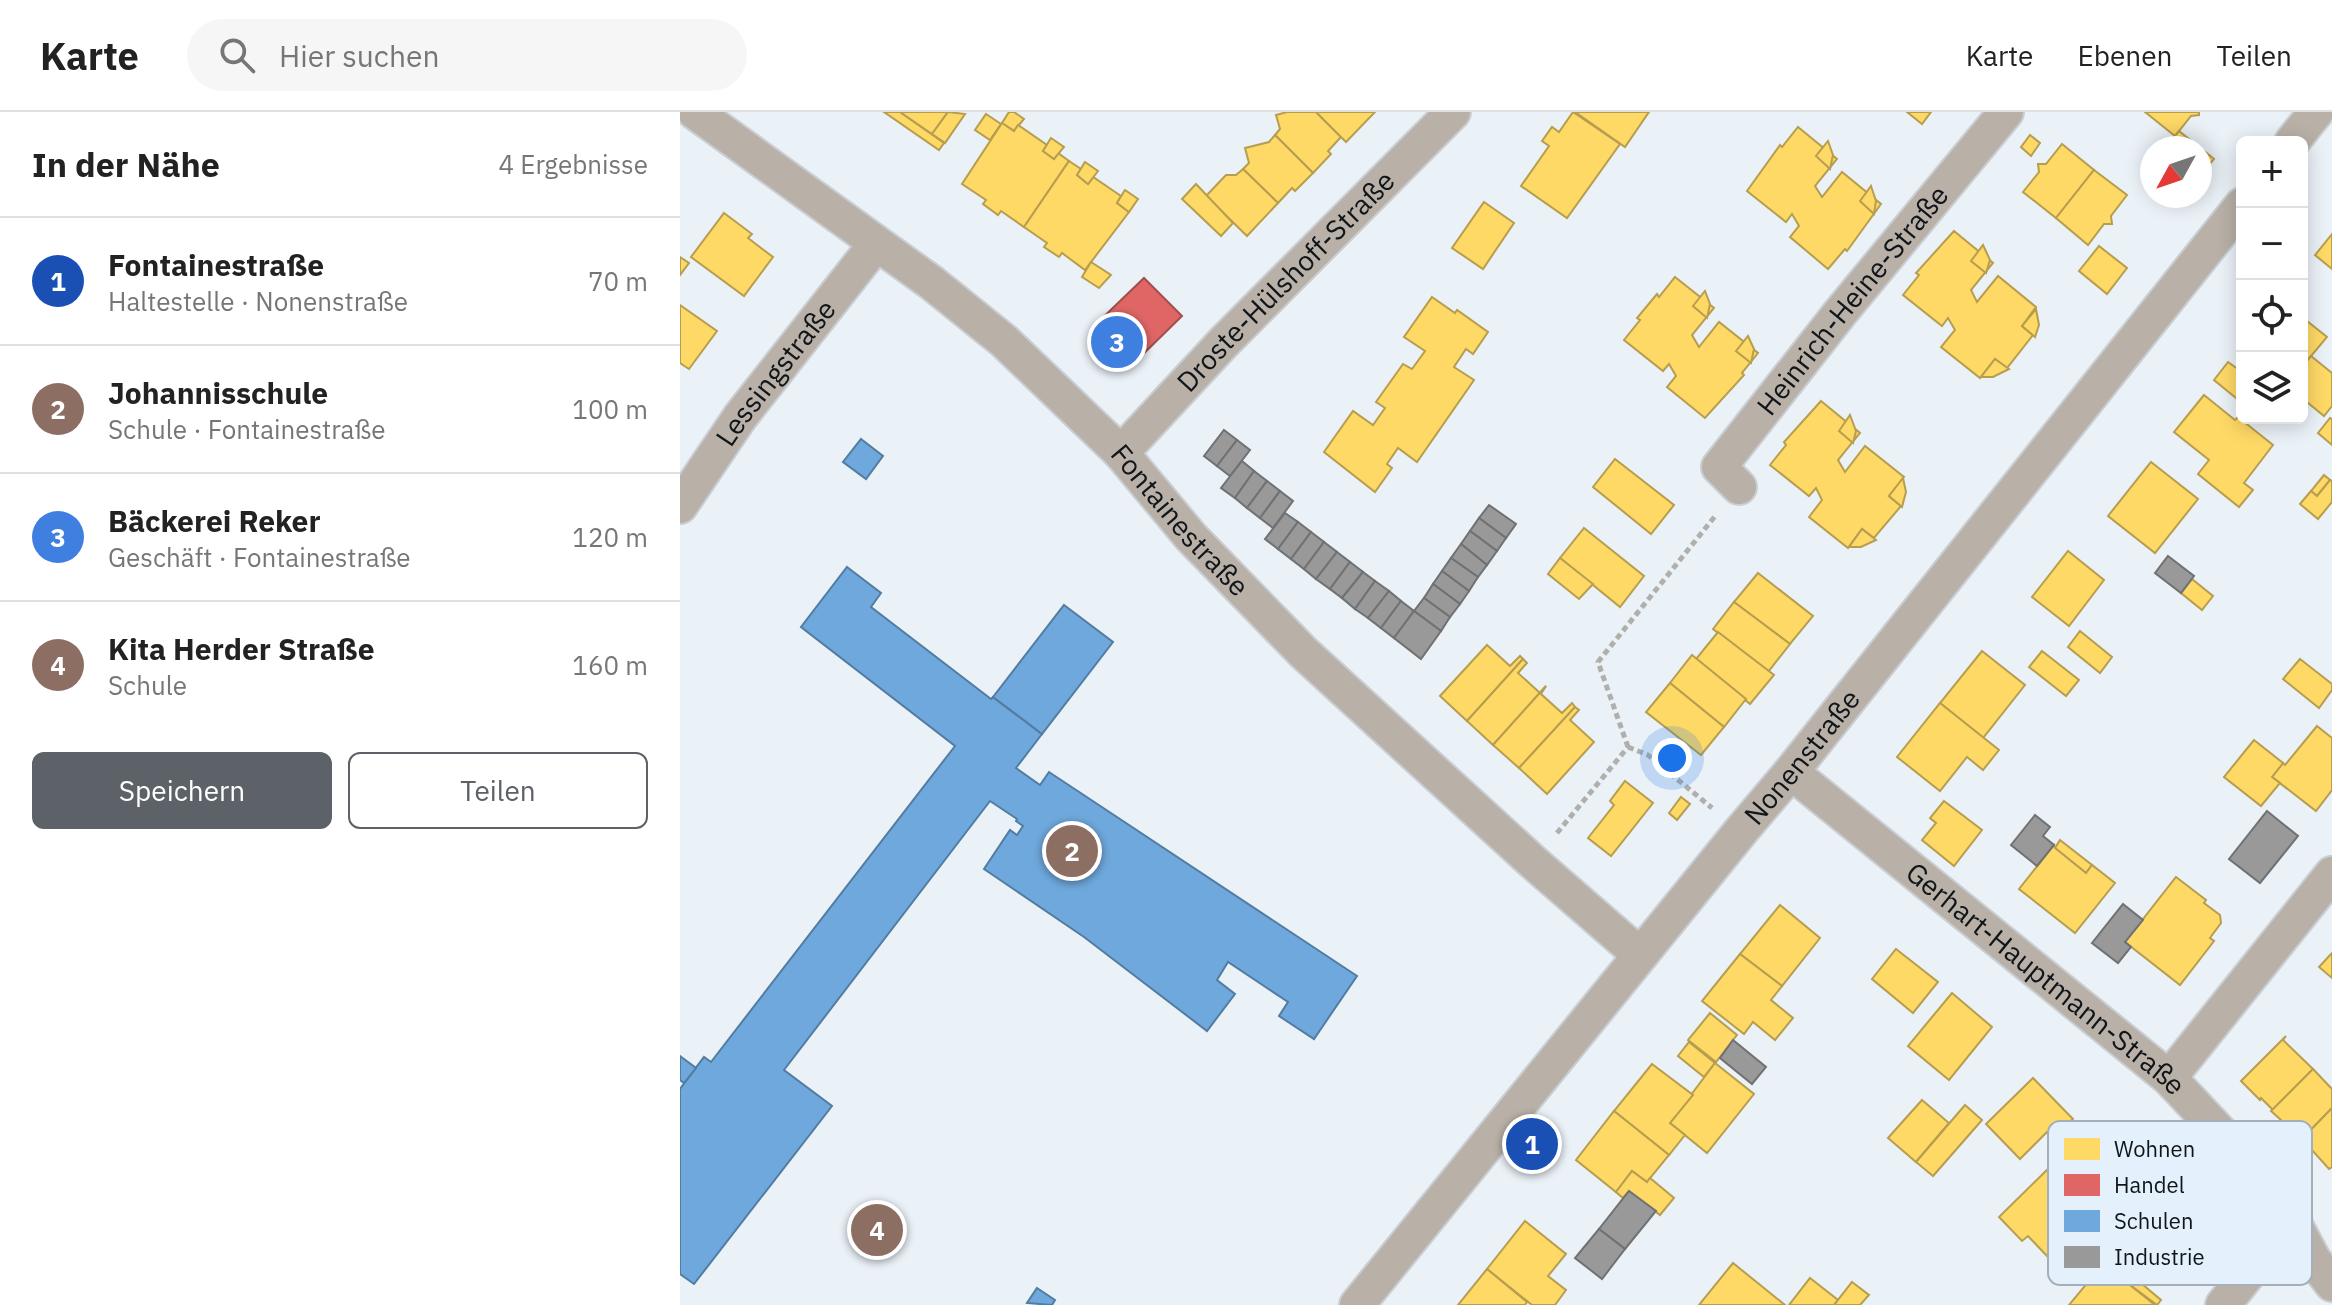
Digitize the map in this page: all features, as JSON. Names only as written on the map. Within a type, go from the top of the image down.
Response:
[{"type":"street","name":"Fontainestraße","points":[[695,112],[932,283],[1004,341],[1121,453],[1191,537],[1303,652],[1640,955]]},
{"type":"street","name":"Droste-Hülshoff-Straße","points":[[1121,453],[1223,343],[1453,112]]},
{"type":"street","name":"Heinrich-Heine-Straße","points":[[1739,487],[1719,467],[1854,296],[2006,112]]},
{"type":"street","points":[[2297,136],[2316,112]]},
{"type":"street","name":"Nonenstraße","points":[[1357,1305],[1791,772],[2240,208]]},
{"type":"street","name":"Lessingstraße","points":[[680,506],[740,417],[876,244]]},
{"type":"street","name":"Gerhart-Hauptmann-Straße","points":[[1791,772],[2169,1078],[2209,1121]]},
{"type":"street","points":[[2169,1078],[2332,874]]},
{"type":"street","name":"Gerhart-Hauptmann-Straße","points":[[2312,1257],[2332,1284]]},
{"type":"street","points":[[2223,1305],[2239,1285]]},
{"type":"path","points":[[1739,487],[1598,662],[1628,747],[1648,755],[1741,831]]},
{"type":"path","points":[[1533,862],[1628,747]]},
{"type":"building: Wohnen","points":[[884,112],[900,112],[944,143],[939,150]]},
{"type":"building: Wohnen","points":[[900,112],[948,112],[932,134]]},
{"type":"building: Wohnen","points":[[948,112],[965,114],[945,143],[932,134]]},
{"type":"building: Wohnen","points":[[1009,112],[1024,119],[1014,131],[1002,123]]},
{"type":"building: Wohnen","points":[[1316,112],[1341,137],[1328,151],[1331,154],[1313,173],[1275,135],[1280,129],[1276,115]]},
{"type":"building: Wohnen","points":[[1316,112],[1375,112],[1346,142]]},
{"type":"building: Wohnen","points":[[1573,112],[1620,144],[1567,218],[1521,186],[1549,146],[1542,141],[1552,127],[1559,132]]},
{"type":"building: Wohnen","points":[[1575,112],[1649,112],[1625,147]]},
{"type":"building: Wohnen","points":[[1907,112],[1931,112],[1922,124]]},
{"type":"building: Wohnen","points":[[2145,112],[2199,112],[2199,115],[2191,116],[2175,136]]},
{"type":"building: Wohnen","points":[[986,114],[1001,124],[990,140],[975,130]]},
{"type":"building: Wohnen","points":[[1002,123],[1014,131],[1018,125],[1047,145],[1043,151],[1054,159],[1058,153],[1069,161],[1024,227],[1001,211],[998,215],[983,204],[986,200],[962,184]]},
{"type":"building: Wohnen","points":[[1798,127],[1837,159],[1815,186],[1822,197],[1842,172],[1881,204],[1847,251],[1845,249],[1828,269],[1790,237],[1799,226],[1792,214],[1786,222],[1747,191],[1780,145],[1782,147]]},
{"type":"building: Wohnen","points":[[1275,135],[1313,173],[1278,203],[1243,169],[1249,163],[1245,148],[1269,142]]},
{"type":"building: Wohnen","points":[[2030,135],[2040,143],[2031,156],[2021,147]]},
{"type":"building: Wohnen","points":[[1051,138],[1064,147],[1054,159],[1043,151]]},
{"type":"building: Wohnen","points":[[1828,141],[1833,155],[1830,169],[1816,156]]},
{"type":"building: Wohnen","points":[[2062,144],[2094,170],[2056,218],[2023,192],[2039,172],[2038,164],[2046,164]]},
{"type":"building: Wohnen","points":[[1069,161],[1081,169],[1077,175],[1088,184],[1093,177],[1121,196],[1117,203],[1129,212],[1085,270],[1062,253],[1059,257],[1044,247],[1047,243],[1024,227]]},
{"type":"building: Wohnen","points":[[1085,162],[1098,171],[1088,184],[1077,175]]},
{"type":"building: Wohnen","points":[[1243,169],[1278,203],[1247,236],[1206,196],[1226,175],[1236,175]]},
{"type":"building: Wohnen","points":[[2094,170],[2127,195],[2111,216],[2112,224],[2104,224],[2088,245],[2056,218]]},
{"type":"building: Wohnen","points":[[1196,184],[1233,223],[1221,236],[1182,199]]},
{"type":"building: Wohnen","points":[[1871,186],[1876,201],[1874,214],[1860,201]]},
{"type":"building: Wohnen","points":[[1125,190],[1138,199],[1129,212],[1117,203]]},
{"type":"building: Wohnen","points":[[1484,202],[1514,223],[1483,269],[1452,248]]},
{"type":"building: Wohnen","points":[[724,213],[752,234],[748,238],[773,257],[744,296],[691,257]]},
{"type":"building: Wohnen","points":[[1954,231],[1993,263],[1971,290],[1977,302],[1998,276],[2036,307],[2022,326],[2033,335],[2007,368],[1995,359],[1980,378],[1941,347],[1955,330],[1948,318],[1942,326],[1903,295],[1919,275],[1916,273]]},
{"type":"building: Wohnen","points":[[2332,234],[2332,269],[2315,255]]},
{"type":"building: Wohnen","points":[[1983,245],[1990,260],[1986,273],[1971,261]]},
{"type":"building: Wohnen","points":[[2099,246],[2127,268],[2107,294],[2079,271]]},
{"type":"building: Wohnen","points":[[680,257],[689,263],[680,275]]},
{"type":"building: Wohnen","points":[[1091,262],[1111,275],[1099,288],[1082,277]]},
{"type":"building: Wohnen","points":[[1675,277],[1714,308],[1692,335],[1699,347],[1719,322],[1758,353],[1742,373],[1744,375],[1705,418],[1667,387],[1676,376],[1669,364],[1663,371],[1624,340],[1640,320],[1637,318]]},
{"type":"building: Wohnen","points":[[1705,291],[1710,304],[1707,318],[1693,306]]},
{"type":"building: Wohnen","points":[[1432,297],[1488,332],[1473,354],[1466,349],[1454,367],[1474,380],[1417,462],[1398,448],[1387,464],[1392,468],[1375,492],[1324,452],[1353,411],[1373,425],[1385,408],[1376,402],[1403,364],[1412,369],[1425,351],[1404,337]]},
{"type":"building: Wohnen","points":[[680,305],[717,331],[689,369],[680,363]]},
{"type":"building: Wohnen","points":[[2036,309],[2039,325],[2035,337],[2022,326]]},
{"type":"building: Wohnen","points":[[2308,322],[2327,337],[2308,360]]},
{"type":"building: Wohnen","points":[[1748,336],[1754,349],[1751,363],[1736,351]]},
{"type":"building: Wohnen","points":[[2311,356],[2332,373],[2332,406],[2324,416],[2308,403],[2308,360]]},
{"type":"building: Wohnen","points":[[1995,359],[2009,369],[1993,377],[1981,377]]},
{"type":"building: Wohnen","points":[[2228,362],[2236,368],[2236,398],[2214,380]]},
{"type":"building: Wohnen","points":[[2204,395],[2236,419],[2236,424],[2247,424],[2273,445],[2244,483],[2253,490],[2239,507],[2198,474],[2209,460],[2174,432]]},
{"type":"building: Wohnen","points":[[1821,401],[1860,433],[1838,460],[1845,472],[1865,446],[1904,477],[1889,496],[1901,506],[1874,538],[1862,529],[1848,548],[1809,517],[1822,500],[1816,488],[1809,496],[1770,465],[1786,445],[1784,442]]},
{"type":"building: Wohnen","points":[[1850,415],[1856,431],[1853,443],[1839,431]]},
{"type":"building: Wohnen","points":[[2332,419],[2332,445],[2318,433]]},
{"type":"building: Wohnen","points":[[1615,459],[1674,505],[1651,534],[1593,487]]},
{"type":"building: Wohnen","points":[[2151,462],[2198,499],[2155,553],[2108,516]]},
{"type":"building: Wohnen","points":[[2324,475],[2330,480],[2317,496],[2311,491]]},
{"type":"building: Wohnen","points":[[1903,478],[1906,492],[1902,507],[1889,496]]},
{"type":"building: Wohnen","points":[[2330,480],[2332,502],[2318,519],[2300,504],[2311,491],[2317,496]]},
{"type":"building: Wohnen","points":[[1584,528],[1644,576],[1620,607],[1560,558]]},
{"type":"building: Wohnen","points":[[1862,529],[1876,540],[1861,547],[1849,547]]},
{"type":"building: Wohnen","points":[[2068,551],[2104,580],[2069,626],[2032,597]]},
{"type":"building: Wohnen","points":[[1560,558],[1593,584],[1579,599],[1548,574]]},
{"type":"building: Wohnen","points":[[1758,573],[1813,616],[1790,644],[1734,602]]},
{"type":"building: Wohnen","points":[[2192,579],[2213,596],[2202,610],[2181,593]]},
{"type":"building: Wohnen","points":[[1734,602],[1790,644],[1768,672],[1713,629]]},
{"type":"building: Wohnen","points":[[2080,631],[2112,657],[2100,673],[2068,647]]},
{"type":"building: Wohnen","points":[[1718,632],[1774,675],[1750,704],[1696,659]]},
{"type":"building: Wohnen","points":[[1487,645],[1510,666],[1520,656],[1523,659],[1467,721],[1440,696]]},
{"type":"building: Wohnen","points":[[1982,651],[2025,685],[1983,738],[1940,703]]},
{"type":"building: Wohnen","points":[[2042,651],[2079,680],[2066,696],[2029,667]]},
{"type":"building: Wohnen","points":[[1692,655],[1746,699],[1724,727],[1670,683]]},
{"type":"building: Wohnen","points":[[1523,659],[1527,663],[1518,673],[1540,693],[1493,745],[1467,721]]},
{"type":"building: Wohnen","points":[[2300,659],[2332,684],[2332,690],[2319,708],[2283,679]]},
{"type":"building: Wohnen","points":[[1670,683],[1724,727],[1701,755],[1646,712]]},
{"type":"building: Wohnen","points":[[1546,686],[1541,694],[1562,713],[1572,703],[1575,707],[1519,768],[1493,745]]},
{"type":"building: Wohnen","points":[[1940,703],[1999,750],[1983,770],[1967,757],[1940,791],[1897,757]]},
{"type":"building: Wohnen","points":[[1575,707],[1579,710],[1570,720],[1594,742],[1547,794],[1519,768]]},
{"type":"building: Wohnen","points":[[2317,726],[2332,738],[2332,790],[2316,811],[2272,777]]},
{"type":"building: Wohnen","points":[[2254,740],[2283,763],[2272,777],[2280,783],[2261,806],[2224,777]]},
{"type":"building: Wohnen","points":[[1625,781],[1653,803],[1611,856],[1588,838],[1614,805],[1610,801]]},
{"type":"building: Wohnen","points":[[1681,797],[1690,804],[1677,820],[1669,813]]},
{"type":"building: Wohnen","points":[[1944,801],[1982,830],[1954,866],[1922,840],[1936,823],[1930,818]]},
{"type":"building: Wohnen","points":[[2060,840],[2092,865],[2086,873],[2055,848]]},
{"type":"building: Wohnen","points":[[2054,845],[2086,873],[2092,865],[2115,883],[2075,933],[2019,889]]},
{"type":"building: Wohnen","points":[[2176,877],[2206,900],[2204,903],[2220,915],[2221,923],[2210,938],[2214,941],[2180,985],[2125,942]]},
{"type":"building: Wohnen","points":[[1780,905],[1820,938],[1782,986],[1740,954]]},
{"type":"building: Wohnen","points":[[1896,949],[1938,982],[1913,1013],[1872,979]]},
{"type":"building: Wohnen","points":[[2332,953],[2332,978],[2319,967]]},
{"type":"building: Wohnen","points":[[1740,954],[1782,986],[1771,1000],[1793,1018],[1775,1040],[1753,1022],[1744,1034],[1702,1001]]},
{"type":"building: Wohnen","points":[[1952,993],[1992,1027],[1949,1080],[1908,1046]]},
{"type":"building: Wohnen","points":[[1710,1013],[1737,1035],[1716,1062],[1688,1040]]},
{"type":"building: Wohnen","points":[[2286,1036],[2283,1040],[2313,1069],[2273,1110],[2241,1081]]},
{"type":"building: Wohnen","points":[[1689,1042],[1715,1063],[1704,1077],[1678,1056]]},
{"type":"building: Wohnen","points":[[1715,1063],[1754,1094],[1707,1153],[1670,1123]]},
{"type":"building: Wohnen","points":[[1652,1064],[1693,1095],[1670,1123],[1685,1135],[1669,1155],[1614,1111]]},
{"type":"building: Wohnen","points":[[2313,1069],[2332,1089],[2332,1108],[2312,1129],[2312,1121],[2282,1121],[2271,1111]]},
{"type":"building: Wohnen","points":[[2033,1078],[2073,1119],[2048,1121],[2048,1133],[2020,1159],[1986,1124]]},
{"type":"building: Wohnen","points":[[1922,1100],[1949,1123],[1916,1162],[1888,1138]]},
{"type":"building: Wohnen","points":[[1965,1105],[1982,1120],[1933,1176],[1916,1162]]},
{"type":"building: Wohnen","points":[[2332,1108],[2332,1167],[2329,1169],[2312,1150],[2312,1129]]},
{"type":"building: Wohnen","points":[[1614,1111],[1669,1155],[1647,1182],[1632,1171],[1616,1192],[1576,1160]]},
{"type":"building: Wohnen","points":[[2048,1169],[2048,1257],[2028,1236],[2022,1241],[1999,1217]]},
{"type":"building: Wohnen","points":[[1632,1171],[1647,1182],[1650,1178],[1674,1198],[1660,1215],[1629,1191],[1623,1198],[1616,1192]]},
{"type":"building: Wohnen","points":[[1525,1221],[1566,1254],[1548,1276],[1566,1290],[1555,1305],[1532,1305],[1487,1269]]},
{"type":"building: Wohnen","points":[[1733,1263],[1785,1305],[1699,1305]]},
{"type":"building: Wohnen","points":[[1487,1269],[1527,1302],[1525,1305],[1458,1305]]},
{"type":"building: Wohnen","points":[[1810,1278],[1838,1300],[1834,1305],[1789,1305]]},
{"type":"building: Wohnen","points":[[1852,1282],[1869,1295],[1860,1305],[1834,1305]]},
{"type":"building: Wohnen","points":[[2086,1285],[2130,1285],[2155,1305],[2069,1305]]},
{"type":"building: Wohnen","points":[[2130,1285],[2143,1285],[2161,1300],[2157,1305]]},
{"type":"building: Handel","points":[[1144,278],[1182,316],[1131,366],[1093,327]]},
{"type":"building: Schulen","points":[[861,439],[883,456],[866,479],[843,462]]},
{"type":"building: Schulen","points":[[847,567],[881,593],[871,607],[1042,734],[1016,768],[1040,785],[1049,772],[1357,976],[1314,1039],[1279,1016],[1288,1002],[1228,962],[1217,980],[1235,994],[1207,1031],[1084,937],[984,869],[1010,830],[1017,835],[1023,826],[990,801],[784,1070],[832,1106],[694,1284],[680,1274],[680,1089],[704,1057],[711,1062],[955,746],[801,627]]},
{"type":"building: Schulen","points":[[1064,605],[1113,642],[1042,734],[993,697]]},
{"type":"building: Schulen","points":[[680,1056],[696,1068],[684,1083],[680,1080]]},
{"type":"building: Schulen","points":[[1037,1288],[1055,1300],[1052,1305],[1027,1303]]},
{"type":"building: Industrie","points":[[1224,430],[1237,440],[1217,466],[1204,456]]},
{"type":"building: Industrie","points":[[1237,440],[1250,450],[1230,476],[1217,466]]},
{"type":"building: Industrie","points":[[1242,461],[1254,471],[1235,498],[1221,488]]},
{"type":"building: Industrie","points":[[1254,471],[1267,481],[1247,508],[1235,498]]},
{"type":"building: Industrie","points":[[1267,481],[1280,491],[1260,518],[1247,508]]},
{"type":"building: Industrie","points":[[1280,491],[1293,501],[1273,528],[1260,518]]},
{"type":"building: Industrie","points":[[1489,505],[1516,524],[1506,538],[1479,518]]},
{"type":"building: Industrie","points":[[1285,513],[1298,522],[1278,549],[1265,539]]},
{"type":"building: Industrie","points":[[1479,518],[1506,538],[1497,551],[1470,531]]},
{"type":"building: Industrie","points":[[1298,522],[1311,532],[1291,559],[1278,549]]},
{"type":"building: Industrie","points":[[1470,531],[1497,551],[1487,565],[1461,544]]},
{"type":"building: Industrie","points":[[1311,532],[1324,542],[1304,569],[1291,559]]},
{"type":"building: Industrie","points":[[1324,542],[1337,552],[1316,579],[1304,569]]},
{"type":"building: Industrie","points":[[1461,544],[1487,565],[1478,577],[1451,558]]},
{"type":"building: Industrie","points":[[1337,552],[1350,562],[1330,589],[1316,579]]},
{"type":"building: Industrie","points":[[2168,556],[2194,576],[2181,593],[2155,573]]},
{"type":"building: Industrie","points":[[1451,558],[1478,577],[1469,591],[1442,571]]},
{"type":"building: Industrie","points":[[1350,562],[1363,572],[1342,598],[1330,589]]},
{"type":"building: Industrie","points":[[1442,571],[1469,591],[1460,604],[1433,584]]},
{"type":"building: Industrie","points":[[1363,572],[1375,581],[1355,609],[1342,598]]},
{"type":"building: Industrie","points":[[1375,581],[1389,591],[1368,618],[1355,609]]},
{"type":"building: Industrie","points":[[1433,584],[1460,604],[1450,617],[1424,598]]},
{"type":"building: Industrie","points":[[1389,591],[1401,601],[1381,628],[1368,618]]},
{"type":"building: Industrie","points":[[1424,598],[1450,617],[1441,631],[1414,611]]},
{"type":"building: Industrie","points":[[1401,601],[1414,611],[1394,638],[1381,628]]},
{"type":"building: Industrie","points":[[1414,611],[1441,631],[1421,659],[1394,638]]},
{"type":"building: Industrie","points":[[2267,811],[2298,836],[2260,883],[2229,859]]},
{"type":"building: Industrie","points":[[2035,815],[2050,827],[2043,836],[2054,845],[2037,866],[2011,845]]},
{"type":"building: Industrie","points":[[2123,904],[2143,920],[2125,942],[2131,947],[2118,963],[2092,943]]},
{"type":"building: Industrie","points":[[1733,1040],[1766,1067],[1752,1084],[1720,1058]]},
{"type":"building: Industrie","points":[[1629,1191],[1656,1211],[1625,1249],[1599,1229]]},
{"type":"building: Industrie","points":[[1599,1229],[1625,1249],[1602,1279],[1575,1258]]},
{"type":"place","name":"Bäckerei Reker","points":[[1117,342]]},
{"type":"place","name":"Johannisschule","points":[[1072,851]]},
{"type":"place","name":"Fontainestraße","points":[[1532,1144]]},
{"type":"place","name":"Kita Herder Straße","points":[[877,1230]]}]
